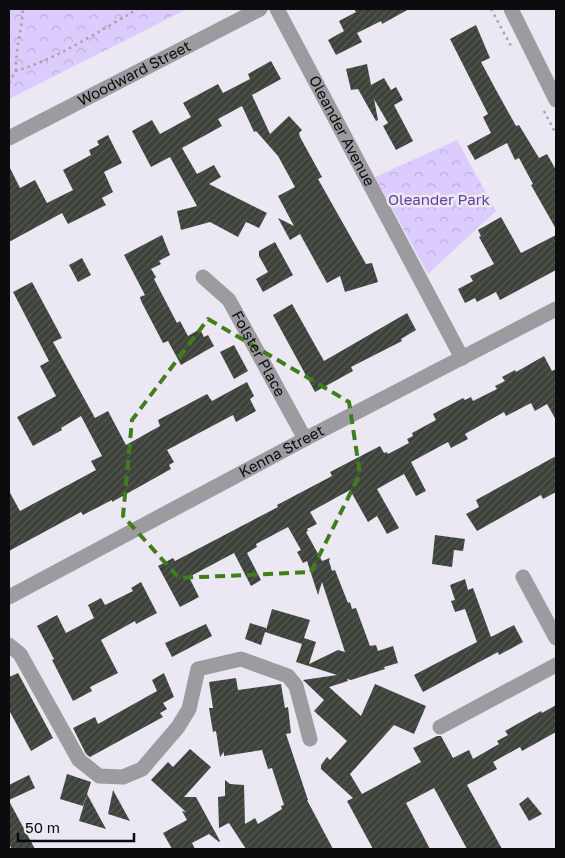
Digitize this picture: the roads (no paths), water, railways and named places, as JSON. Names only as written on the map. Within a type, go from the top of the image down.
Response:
[{"type":"street","name":"Woodward Street","points":[[9,138],[260,9]]},
{"type":"street","name":"Oleander Avenue","points":[[277,9],[462,358]]},
{"type":"street","points":[[511,9],[554,92]]},
{"type":"street","name":"Folster Place","points":[[203,277],[229,300],[306,439]]},
{"type":"street","name":"Kenna Street","points":[[9,597],[556,309]]},
{"type":"street","points":[[523,577],[556,638]]},
{"type":"street","points":[[9,645],[20,654],[79,760],[99,776],[123,777],[142,769],[178,727],[189,709],[198,669],[242,659],[288,676],[296,686],[310,739]]},
{"type":"street","points":[[440,728],[556,665]]},
{"type":"park label","name":"Oleander Park","points":[[439,200]]}]
